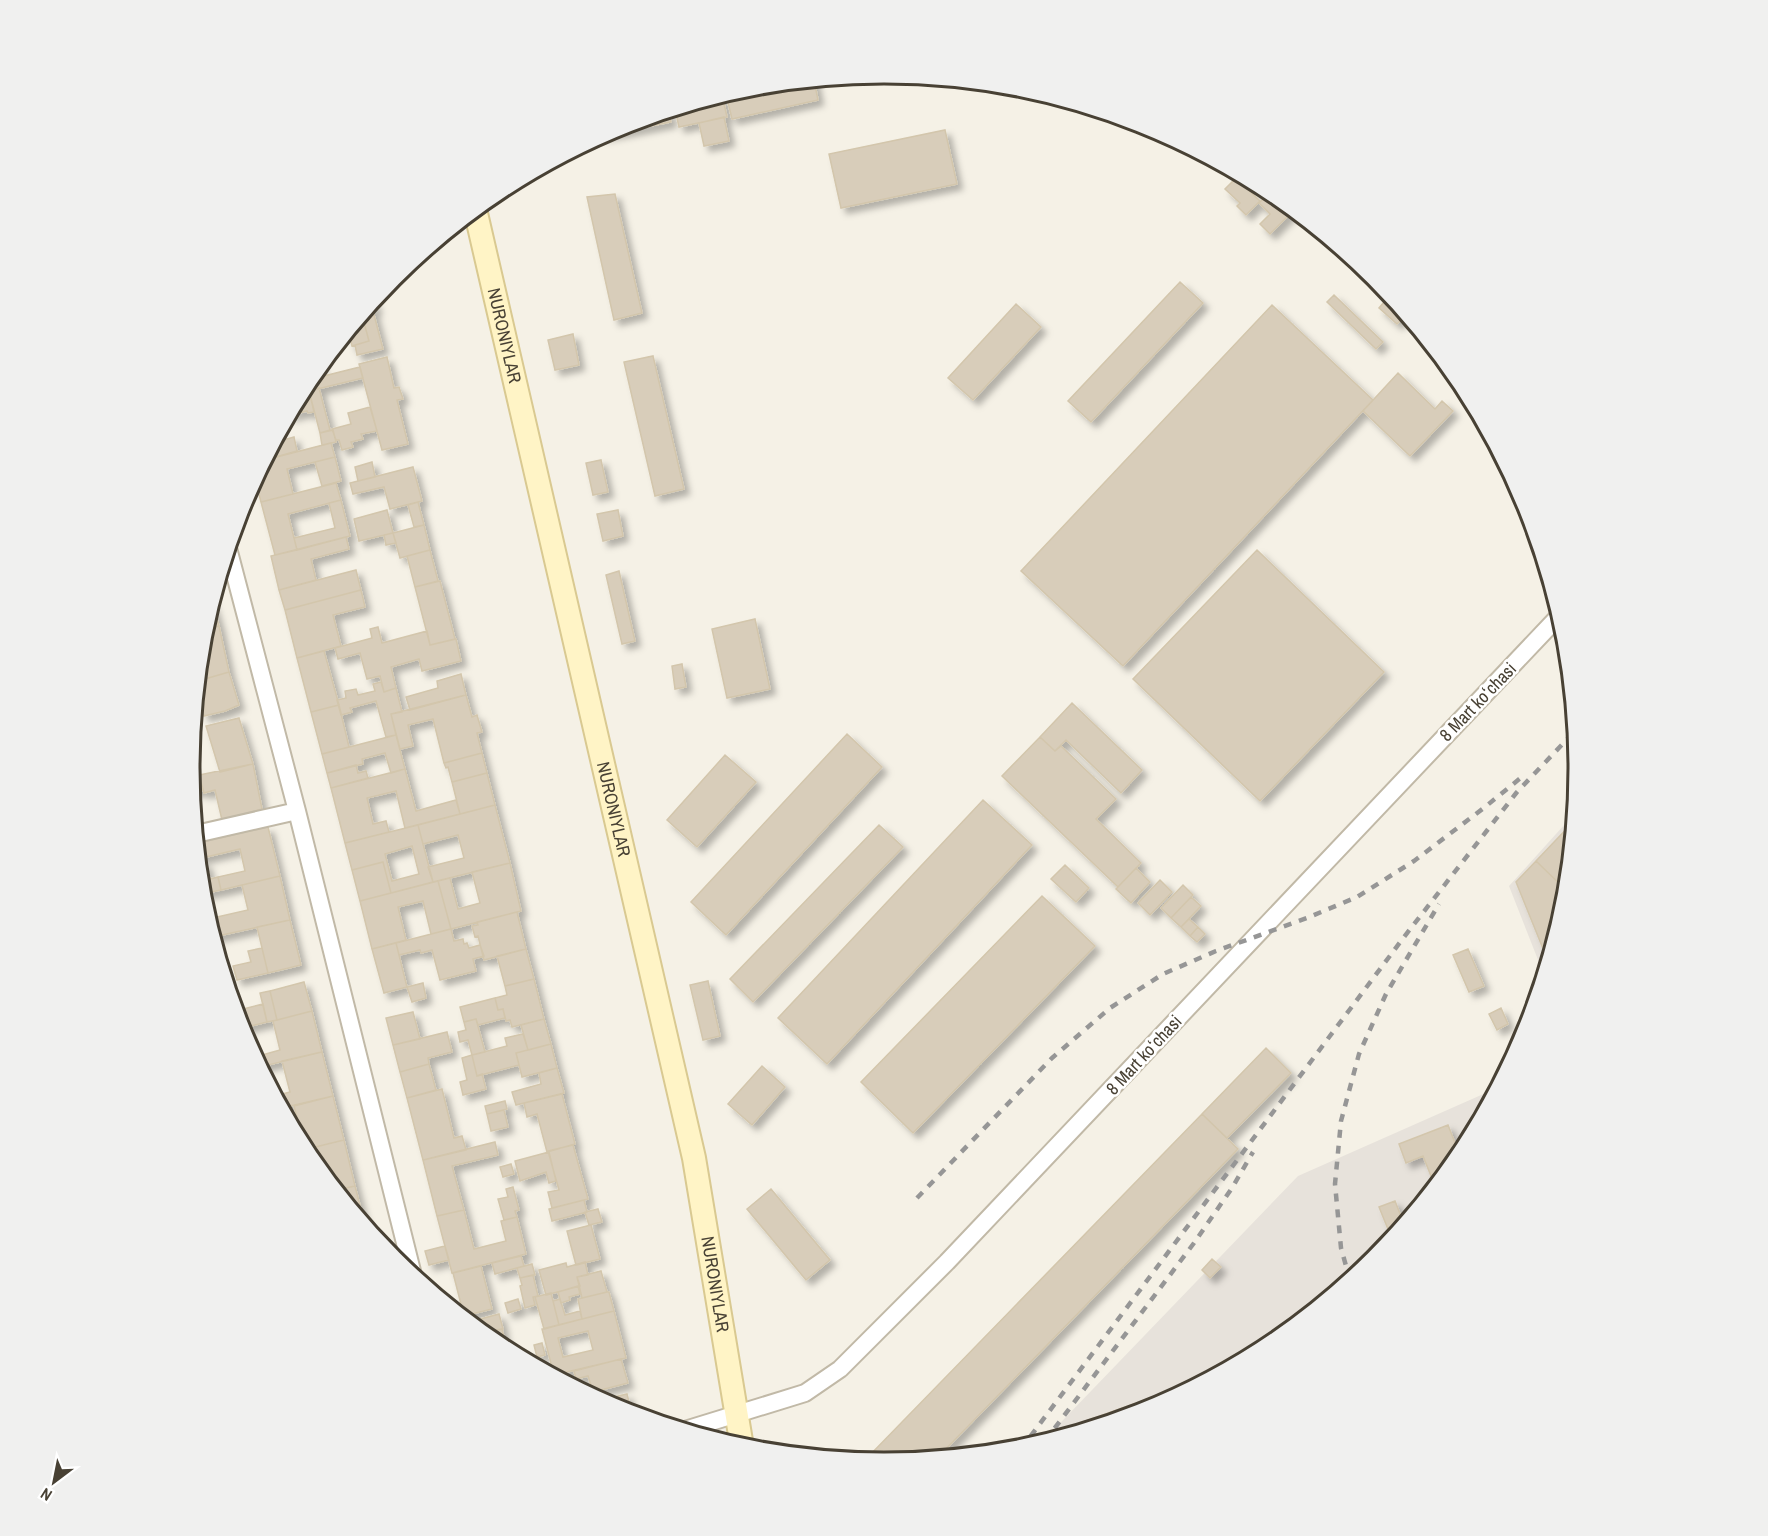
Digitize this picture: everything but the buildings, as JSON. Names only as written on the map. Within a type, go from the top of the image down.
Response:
[{"type":"main road","name":"NURONIYLAR","points":[[477,218],[693,1158],[740,1437]]},
{"type":"street","points":[[232,562],[297,811],[409,1261]]},
{"type":"street","name":"8 Mart koʻchasi","points":[[698,1426],[805,1393],[840,1369],[972,1236],[1552,623]]},
{"type":"street","points":[[203,832],[297,811]]},
{"type":"shaded area","points":[[1566,823],[1555,901],[1539,963],[1509,886]]},
{"type":"shaded area","points":[[1485,1093],[1453,1148],[1398,1219],[1368,1252],[1300,1311],[1264,1337],[1187,1381],[1104,1416],[1053,1431],[1298,1176]]},
{"type":"railway","points":[[1031,1436],[1404,937],[1517,792],[1567,739]]},
{"type":"railway","points":[[917,1198],[1052,1058],[1110,1008],[1163,974],[1216,951],[1357,897],[1414,861],[1523,776]]},
{"type":"railway","points":[[1347,1271],[1341,1248],[1335,1184],[1341,1121],[1359,1054],[1386,994],[1439,904]]},
{"type":"railway","points":[[1053,1431],[1194,1243],[1232,1188],[1253,1152]]}]
